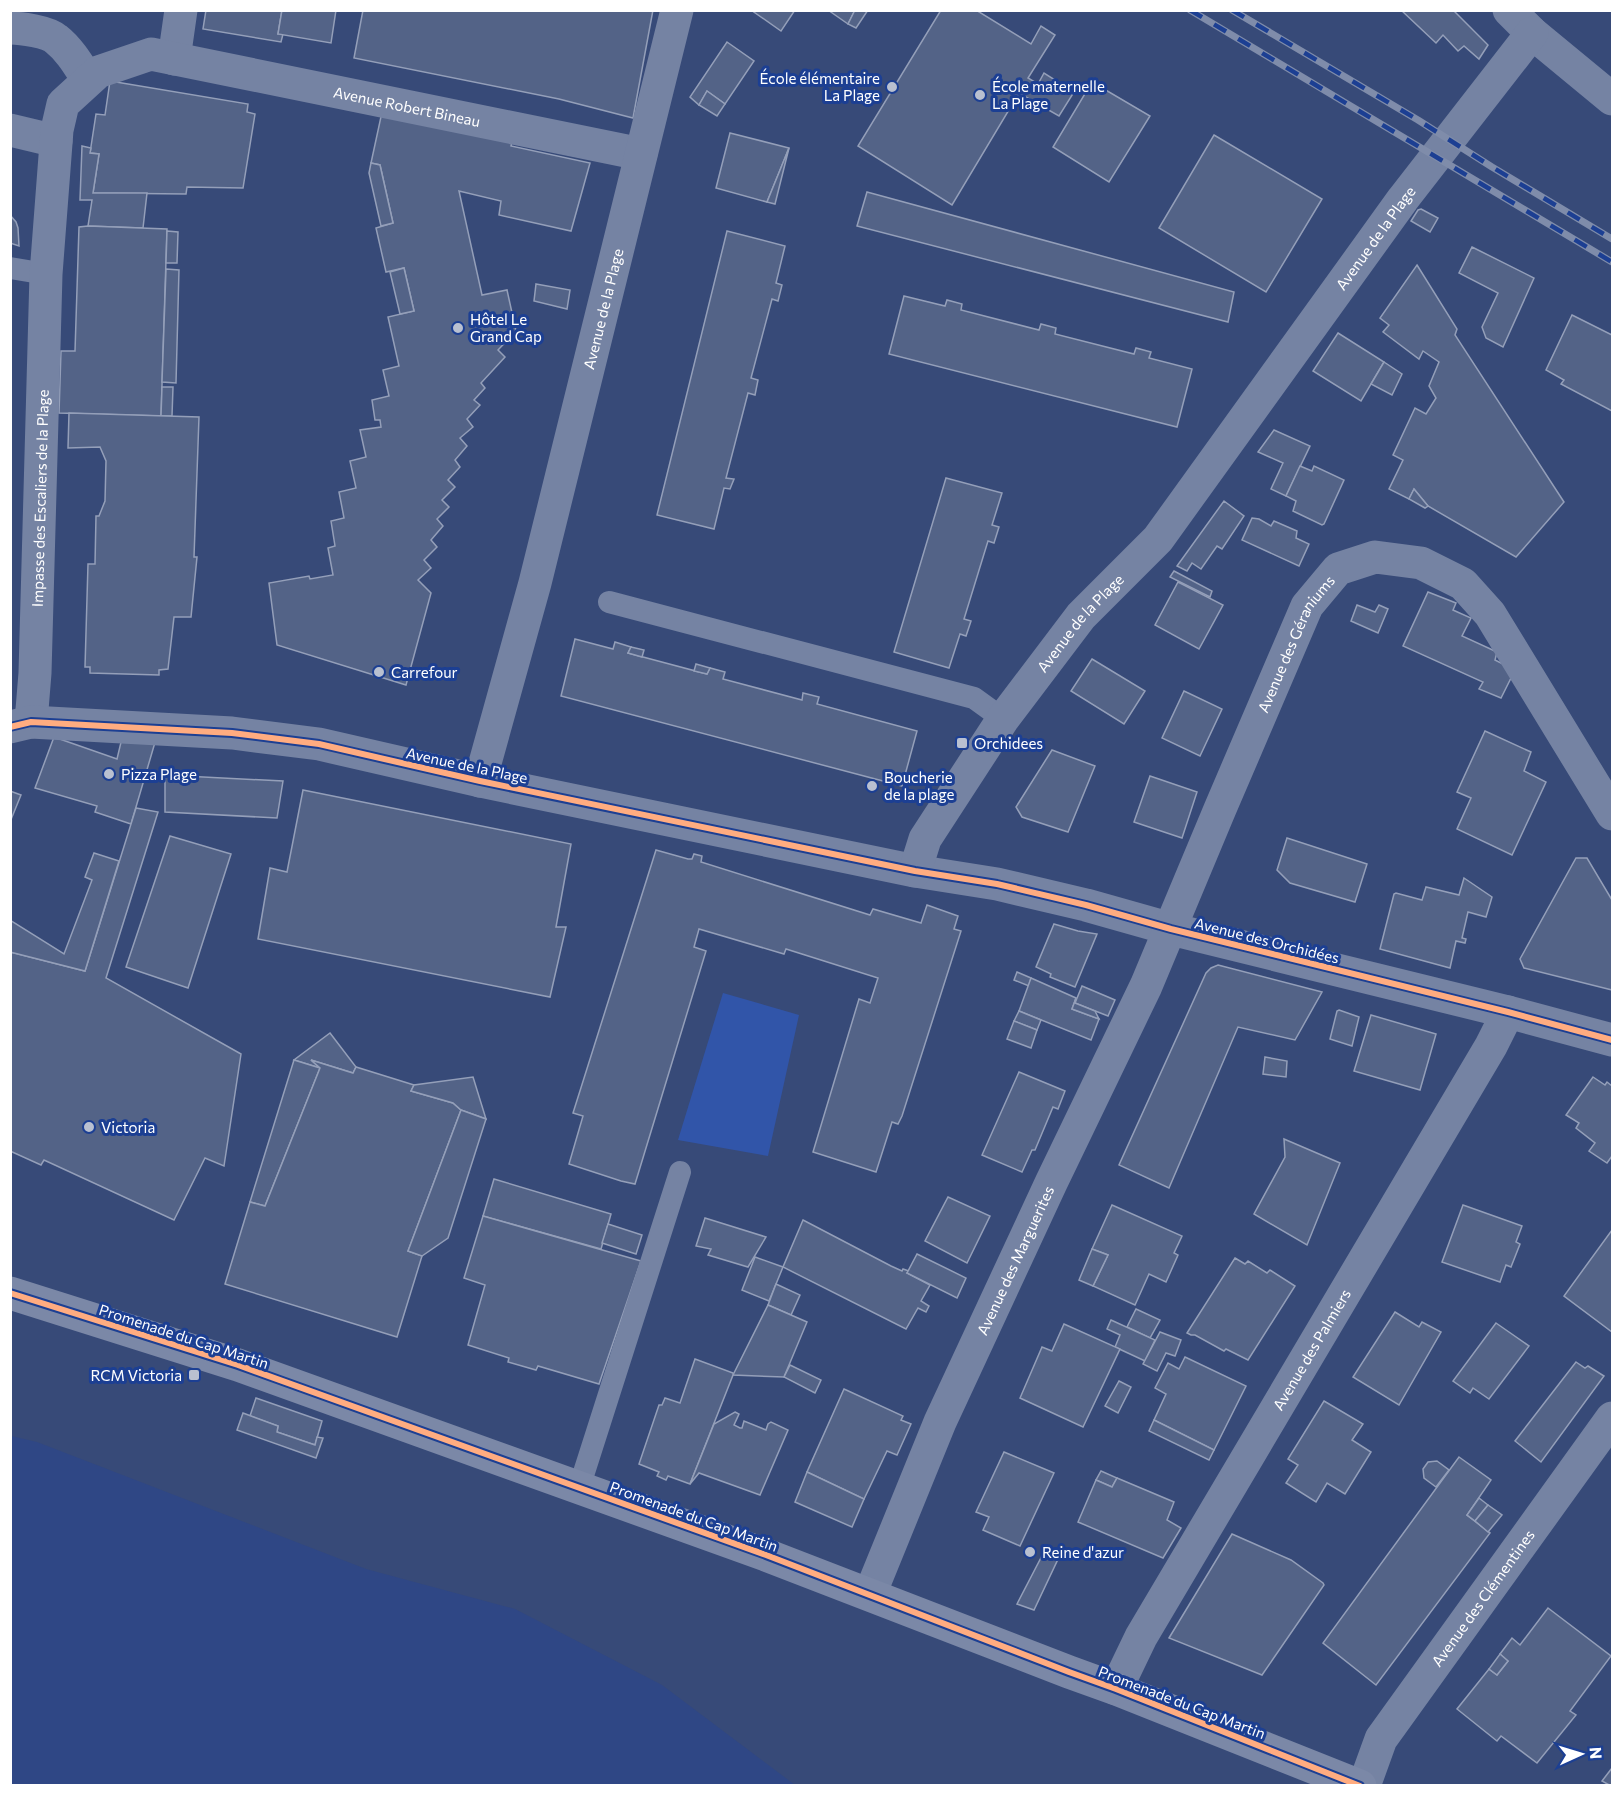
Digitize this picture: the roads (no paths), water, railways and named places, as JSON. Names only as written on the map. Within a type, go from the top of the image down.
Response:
[{"type":"main road","name":"Promenade du Cap Martin","points":[[10,1293],[238,1365],[579,1488],[870,1594],[1362,1785]]},
{"type":"street","points":[[174,59],[181,10]]},
{"type":"street","name":"Avenue de la Plage","points":[[480,781],[535,583],[677,10]]},
{"type":"street","points":[[1509,10],[1532,33],[1612,99]]},
{"type":"street","points":[[10,28],[20,28],[55,37],[74,58],[88,80]]},
{"type":"street","name":"Avenue de la Plage","points":[[21,724],[232,733],[319,744],[480,781],[915,871],[925,839],[1003,719],[1081,616],[1158,539],[1403,199],[1532,33]]},
{"type":"street","name":"Avenue Robert Bineau","points":[[56,135],[63,104],[88,80],[98,72],[151,54],[641,154]]},
{"type":"street","points":[[10,130],[56,135]]},
{"type":"street","name":"Impasse des Escaliers de la Plage","points":[[21,724],[35,673],[46,274],[56,135]]},
{"type":"street","name":"Avenue des Géraniums","points":[[1171,929],[1307,606],[1338,569],[1375,557],[1421,563],[1463,584],[1490,614],[1612,813]]},
{"type":"street","name":"Avenue des Orchidées","points":[[915,871],[1008,887],[1086,905],[1171,929],[1612,1040]]},
{"type":"street","name":"Avenue des Marguerites","points":[[870,1594],[940,1422],[1171,929]]},
{"type":"street","name":"Avenue des Palmiers","points":[[1116,1689],[1141,1637],[1479,1067],[1508,1012]]},
{"type":"street","name":"Avenue des Clémentines","points":[[1362,1785],[1381,1739],[1612,1418]]},
{"type":"lane","points":[[10,268],[46,274]]},
{"type":"lane","points":[[609,602],[974,698],[1003,719]]},
{"type":"lane","points":[[579,1488],[680,1172]]},
{"type":"railway","points":[[1190,10],[1612,262]]},
{"type":"railway","points":[[1232,10],[1612,239]]},
{"type":"place","name":"École élémentaire La Plage","points":[[892,87]]},
{"type":"place","name":"École maternelle La Plage","points":[[980,95]]},
{"type":"place","name":"Hôtel Le Grand Cap","points":[[458,328]]},
{"type":"place","name":"Carrefour","points":[[379,672]]},
{"type":"place","name":"Orchidees","points":[[962,743]]},
{"type":"place","name":"Pizza Plage","points":[[109,774]]},
{"type":"place","name":"Boucherie de la plage","points":[[872,786]]},
{"type":"place","name":"Victoria","points":[[89,1127]]},
{"type":"place","name":"RCM Victoria","points":[[194,1375]]},
{"type":"place","name":"Reine d'azur","points":[[1030,1552]]}]
